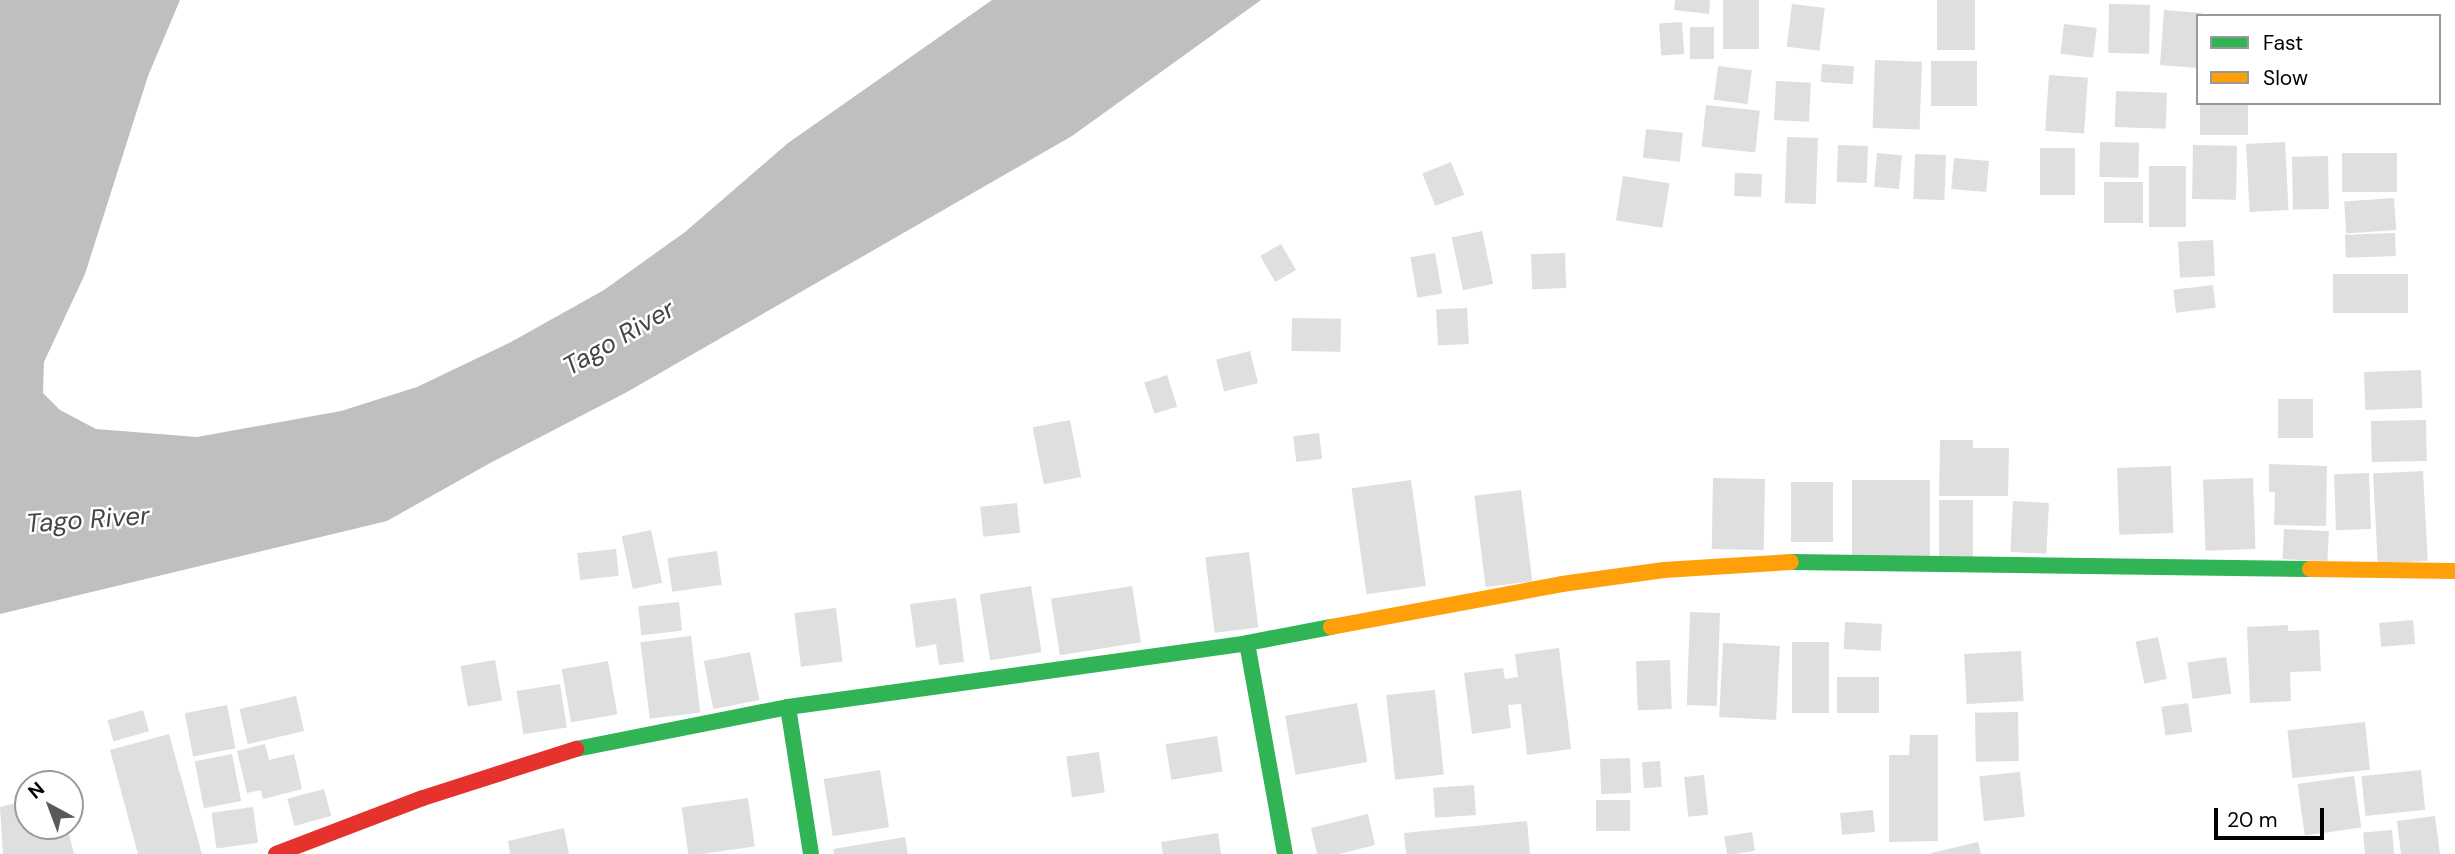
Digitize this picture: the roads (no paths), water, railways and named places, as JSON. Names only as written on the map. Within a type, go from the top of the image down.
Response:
[{"type":"street","points":[[276,854],[423,798],[573,750],[789,707],[1247,643],[1562,584],[1664,570],[1769,562],[2455,571]]},
{"type":"street","points":[[1247,643],[1285,854]]},
{"type":"street","points":[[789,707],[811,854]]},
{"type":"water","name":"Tago River","points":[[0,0],[180,0],[148,76],[85,274],[44,362],[43,393],[60,410],[96,429],[197,437],[341,411],[417,387],[511,342],[604,290],[685,232],[788,143],[992,0],[1261,0],[1072,136],[627,392],[492,462],[387,521],[0,614]]}]
